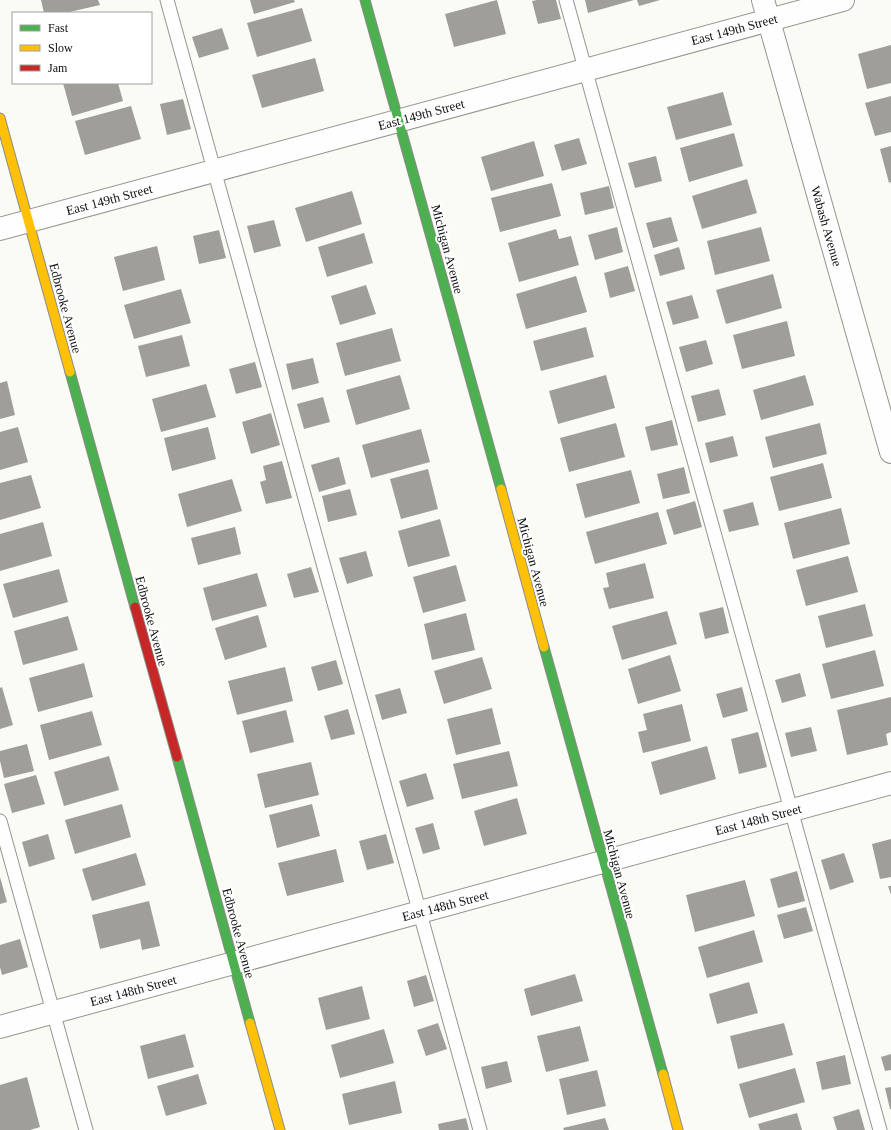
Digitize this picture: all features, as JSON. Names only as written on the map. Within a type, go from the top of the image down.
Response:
[{"type":"street","name":"Michigan Avenue","points":[[366,0],[678,1130]]},
{"type":"street","name":"East 149th Street","points":[[0,229],[586,70],[766,10],[843,0]]},
{"type":"street","name":"Wabash Avenue","points":[[766,10],[891,452]]},
{"type":"street","name":"Edbrooke Avenue","points":[[0,118],[280,1130]]},
{"type":"street","name":"East 148th Street","points":[[0,1026],[891,784]]},
{"type":"lane","points":[[167,0],[480,1130]]},
{"type":"lane","points":[[566,0],[880,1130]]},
{"type":"lane","points":[[0,821],[86,1130]]},
{"type":"building","points":[[41,0],[98,0],[100,5],[69,12],[44,12]]},
{"type":"building","points":[[250,0],[294,0],[295,2],[254,14]]},
{"type":"building","points":[[497,0],[506,34],[454,47],[445,14]]},
{"type":"building","points":[[556,0],[561,19],[538,24],[532,1]]},
{"type":"building","points":[[585,0],[634,0],[588,13]]},
{"type":"building","points":[[637,0],[660,0],[639,6]]},
{"type":"building","points":[[302,8],[312,41],[257,57],[247,23]]},
{"type":"building","points":[[222,28],[229,49],[199,58],[192,37]]},
{"type":"building","points":[[891,45],[891,83],[867,89],[858,54]]},
{"type":"building","points":[[315,58],[324,91],[262,108],[252,75]]},
{"type":"building","points":[[63,84],[118,84],[123,101],[72,116]]},
{"type":"building","points":[[723,92],[732,125],[676,140],[667,107]]},
{"type":"building","points":[[891,96],[891,132],[875,136],[865,103]]},
{"type":"building","points":[[183,99],[191,129],[167,135],[160,104]]},
{"type":"building","points":[[131,106],[141,139],[85,155],[75,121]]},
{"type":"building","points":[[734,133],[743,166],[689,182],[680,148]]},
{"type":"building","points":[[579,138],[587,164],[562,171],[554,145]]},
{"type":"building","points":[[534,141],[544,176],[491,191],[481,157]]},
{"type":"building","points":[[891,146],[891,182],[889,183],[880,149]]},
{"type":"building","points":[[656,156],[662,181],[635,188],[628,163]]},
{"type":"building","points":[[747,179],[757,213],[702,229],[692,196]]},
{"type":"building","points":[[552,183],[561,216],[500,232],[491,198]]},
{"type":"building","points":[[609,186],[614,208],[585,215],[580,193]]},
{"type":"building","points":[[352,191],[362,224],[306,242],[295,208]]},
{"type":"building","points":[[671,217],[678,241],[653,248],[646,223]]},
{"type":"building","points":[[274,220],[281,246],[254,253],[247,226]]},
{"type":"building","points":[[617,227],[623,252],[595,260],[588,235]]},
{"type":"building","points":[[761,227],[770,261],[715,275],[707,241]]},
{"type":"building","points":[[556,229],[559,239],[571,236],[579,265],[519,282],[508,243]]},
{"type":"building","points":[[219,230],[226,258],[199,264],[193,236]]},
{"type":"building","points":[[364,233],[373,263],[327,277],[318,247]]},
{"type":"building","points":[[157,246],[165,280],[123,291],[114,257]]},
{"type":"building","points":[[679,247],[685,269],[660,276],[654,255]]},
{"type":"building","points":[[628,266],[635,291],[610,298],[604,273]]},
{"type":"building","points":[[773,274],[782,308],[726,324],[716,290]]},
{"type":"building","points":[[576,276],[587,312],[526,329],[516,294]]},
{"type":"building","points":[[366,285],[376,314],[340,325],[331,296]]},
{"type":"building","points":[[181,289],[191,323],[134,339],[124,305]]},
{"type":"building","points":[[692,295],[699,318],[673,325],[666,302]]},
{"type":"building","points":[[787,321],[795,356],[742,369],[733,335]]},
{"type":"building","points":[[586,327],[594,357],[541,371],[533,341]]},
{"type":"building","points":[[392,328],[401,361],[345,376],[336,343]]},
{"type":"building","points":[[182,335],[190,366],[146,377],[138,346]]},
{"type":"building","points":[[706,340],[713,364],[686,372],[679,347]]},
{"type":"building","points":[[313,358],[319,383],[292,390],[286,364]]},
{"type":"building","points":[[255,362],[262,387],[236,394],[229,369]]},
{"type":"building","points":[[400,375],[410,409],[356,425],[346,390]]},
{"type":"building","points":[[606,375],[615,408],[558,424],[549,391]]},
{"type":"building","points":[[805,375],[814,405],[761,420],[753,390]]},
{"type":"building","points":[[7,381],[15,415],[0,419],[0,383]]},
{"type":"building","points":[[206,384],[216,417],[161,432],[152,399]]},
{"type":"building","points":[[719,389],[726,415],[698,422],[691,396]]},
{"type":"building","points":[[323,397],[330,422],[304,429],[297,404]]},
{"type":"building","points":[[271,413],[280,445],[251,454],[242,422]]},
{"type":"building","points":[[672,420],[678,445],[651,451],[645,427]]},
{"type":"building","points":[[616,423],[625,457],[569,472],[560,438]]},
{"type":"building","points":[[820,423],[827,454],[773,468],[765,437]]},
{"type":"building","points":[[18,427],[28,462],[0,470],[0,432]]},
{"type":"building","points":[[208,427],[216,459],[172,471],[164,438]]},
{"type":"building","points":[[421,429],[430,462],[371,478],[362,445]]},
{"type":"building","points":[[733,436],[738,456],[710,463],[705,443]]},
{"type":"building","points":[[339,457],[346,484],[319,492],[311,465]]},
{"type":"building","points":[[282,461],[292,498],[266,504],[260,482],[266,480],[263,466]]},
{"type":"building","points":[[823,463],[832,498],[779,511],[770,477]]},
{"type":"building","points":[[684,467],[690,493],[663,499],[657,474]]},
{"type":"building","points":[[428,469],[438,509],[401,519],[390,479]]},
{"type":"building","points":[[631,470],[640,503],[585,518],[576,484]]},
{"type":"building","points":[[31,475],[41,508],[0,520],[0,483]]},
{"type":"building","points":[[232,479],[242,511],[187,527],[178,494]]},
{"type":"building","points":[[350,489],[357,515],[328,522],[322,496]]},
{"type":"building","points":[[695,501],[702,527],[674,535],[666,510]]},
{"type":"building","points":[[753,502],[759,525],[729,532],[723,510]]},
{"type":"building","points":[[841,508],[850,544],[793,559],[784,523]]},
{"type":"building","points":[[658,512],[667,544],[595,564],[586,532]]},
{"type":"building","points":[[440,519],[450,556],[408,567],[398,531]]},
{"type":"building","points":[[43,522],[52,556],[0,571],[0,534]]},
{"type":"building","points":[[235,527],[241,554],[198,565],[191,538]]},
{"type":"building","points":[[366,551],[373,576],[347,584],[339,558]]},
{"type":"building","points":[[848,556],[858,592],[806,606],[796,570]]},
{"type":"building","points":[[645,563],[654,598],[609,609],[603,588],[609,587],[606,573]]},
{"type":"building","points":[[456,565],[466,601],[423,613],[413,577]]},
{"type":"building","points":[[311,567],[319,592],[294,598],[287,574]]},
{"type":"building","points":[[59,569],[68,602],[13,618],[3,584]]},
{"type":"building","points":[[257,573],[267,606],[212,621],[203,588]]},
{"type":"building","points":[[865,604],[873,636],[826,648],[818,616]]},
{"type":"building","points":[[723,607],[729,633],[705,639],[699,613]]},
{"type":"building","points":[[667,611],[677,644],[622,660],[612,626]]},
{"type":"building","points":[[466,613],[475,650],[432,660],[424,624]]},
{"type":"building","points":[[258,615],[267,647],[225,660],[215,628]]},
{"type":"building","points":[[68,616],[78,650],[23,665],[14,631]]},
{"type":"building","points":[[875,650],[884,686],[831,699],[822,664]]},
{"type":"building","points":[[670,655],[681,691],[638,704],[628,669]]},
{"type":"building","points":[[482,657],[492,689],[444,704],[434,671]]},
{"type":"building","points":[[336,660],[343,684],[318,691],[311,667]]},
{"type":"building","points":[[84,663],[93,697],[38,712],[29,678]]},
{"type":"building","points":[[285,667],[293,701],[237,715],[228,681]]},
{"type":"building","points":[[800,673],[806,696],[782,703],[775,680]]},
{"type":"building","points":[[2,687],[13,725],[0,729],[0,688]]},
{"type":"building","points":[[742,687],[748,711],[723,718],[716,694]]},
{"type":"building","points":[[400,688],[407,713],[382,720],[375,695]]},
{"type":"building","points":[[891,697],[891,732],[886,734],[888,745],[847,755],[837,710]]},
{"type":"building","points":[[682,704],[691,741],[643,753],[638,732],[647,730],[643,714]]},
{"type":"building","points":[[492,708],[501,744],[456,755],[447,719]]},
{"type":"building","points":[[348,709],[355,734],[331,740],[324,716]]},
{"type":"building","points":[[286,710],[294,742],[250,753],[242,721]]},
{"type":"building","points":[[92,711],[102,745],[49,760],[40,725]]},
{"type":"building","points":[[811,727],[817,751],[791,757],[785,733]]},
{"type":"building","points":[[758,732],[767,767],[739,774],[731,739]]},
{"type":"building","points":[[27,744],[34,771],[4,778],[0,761],[0,751]]},
{"type":"building","points":[[707,746],[716,779],[660,795],[651,762]]},
{"type":"building","points":[[509,751],[518,786],[462,799],[453,764]]},
{"type":"building","points":[[109,756],[119,790],[64,806],[54,772]]},
{"type":"building","points":[[311,762],[319,795],[265,808],[257,774]]},
{"type":"building","points":[[426,773],[434,799],[407,807],[399,781]]},
{"type":"building","points":[[36,775],[45,804],[12,813],[4,784]]},
{"type":"building","points":[[517,798],[527,834],[484,846],[474,811]]},
{"type":"building","points":[[122,804],[131,837],[75,854],[65,820]]},
{"type":"building","points":[[312,804],[320,836],[277,848],[269,815]]},
{"type":"building","points":[[433,823],[440,849],[423,854],[415,828]]},
{"type":"building","points":[[48,834],[55,859],[29,867],[22,842]]},
{"type":"building","points":[[386,834],[394,863],[367,870],[359,841]]},
{"type":"building","points":[[891,839],[891,877],[880,879],[872,844]]},
{"type":"building","points":[[336,849],[344,882],[287,896],[278,863]]},
{"type":"building","points":[[136,853],[146,885],[92,901],[82,869]]},
{"type":"building","points":[[844,853],[854,882],[830,890],[821,860]]},
{"type":"building","points":[[797,871],[805,901],[778,908],[770,879]]},
{"type":"building","points":[[0,877],[7,902],[0,904]]},
{"type":"building","points":[[745,880],[755,916],[695,932],[686,895]]},
{"type":"building","points":[[888,886],[891,886],[891,895]]},
{"type":"building","points":[[149,901],[160,946],[142,950],[140,939],[100,949],[92,915]]},
{"type":"building","points":[[806,907],[813,931],[784,939],[777,915]]},
{"type":"building","points":[[754,930],[763,962],[707,978],[698,947]]},
{"type":"building","points":[[20,939],[28,967],[2,975],[0,967],[0,945]]},
{"type":"building","points":[[575,974],[583,1001],[531,1016],[524,989]]},
{"type":"building","points":[[426,975],[434,1001],[414,1007],[407,981]]},
{"type":"building","points":[[749,982],[758,1013],[717,1024],[709,994]]},
{"type":"building","points":[[362,986],[370,1019],[326,1030],[318,998]]},
{"type":"building","points":[[438,1023],[447,1049],[426,1056],[417,1030]]},
{"type":"building","points":[[784,1023],[793,1055],[738,1069],[730,1036]]},
{"type":"building","points":[[580,1026],[589,1061],[546,1072],[537,1036]]},
{"type":"building","points":[[384,1029],[394,1063],[340,1078],[331,1045]]},
{"type":"building","points":[[185,1034],[194,1067],[148,1079],[140,1046]]},
{"type":"building","points":[[891,1054],[891,1070],[885,1071],[881,1057]]},
{"type":"building","points":[[845,1055],[851,1084],[822,1090],[816,1062]]},
{"type":"building","points":[[507,1061],[512,1082],[486,1089],[481,1067]]},
{"type":"building","points":[[795,1068],[805,1102],[749,1118],[739,1084]]},
{"type":"building","points":[[597,1070],[606,1106],[567,1115],[559,1079]]},
{"type":"building","points":[[198,1074],[207,1104],[166,1116],[157,1086]]},
{"type":"building","points":[[27,1077],[40,1127],[30,1130],[0,1130],[0,1085]]},
{"type":"building","points":[[395,1081],[402,1113],[349,1125],[342,1094]]},
{"type":"building","points":[[891,1087],[891,1109],[890,1109],[885,1088]]},
{"type":"building","points":[[859,1109],[865,1130],[837,1130],[833,1117]]},
{"type":"building","points":[[797,1113],[802,1130],[760,1130],[758,1124]]},
{"type":"building","points":[[466,1118],[469,1130],[439,1130],[438,1124]]},
{"type":"building","points":[[605,1118],[609,1130],[564,1130],[563,1128]]},
{"type":"traffic: fast","points":[[365,0],[501,489]]},
{"type":"traffic: fast","points":[[70,372],[135,607]]},
{"type":"traffic: fast","points":[[544,647],[663,1074]]},
{"type":"traffic: fast","points":[[177,757],[250,1023]]},
{"type":"traffic: slow","points":[[0,118],[70,372]]},
{"type":"traffic: slow","points":[[501,489],[544,647]]},
{"type":"traffic: slow","points":[[250,1023],[280,1130]]},
{"type":"traffic: slow","points":[[663,1074],[678,1130]]},
{"type":"traffic: jam","points":[[135,607],[177,757]]}]
